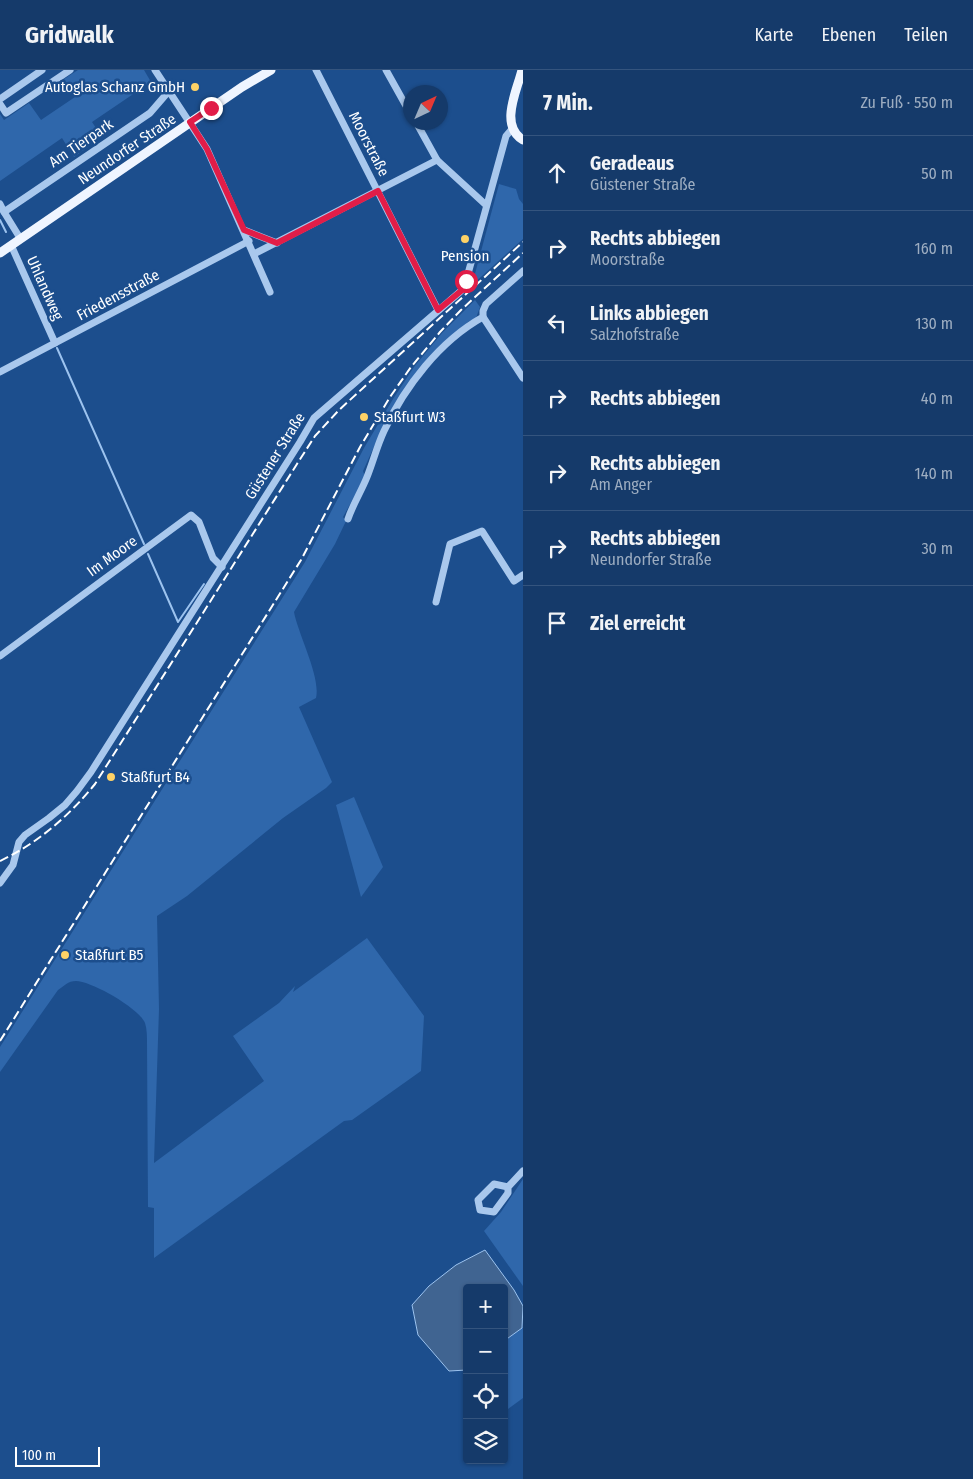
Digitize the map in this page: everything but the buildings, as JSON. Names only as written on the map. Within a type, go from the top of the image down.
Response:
[{"type":"main road","name":"Neundorfer Straße","points":[[0,253],[190,122],[271,70]]},
{"type":"main road","name":"Güstener Straße","points":[[513,128],[510,116],[522,70]]},
{"type":"main road","points":[[513,128],[518,137],[523,140]]},
{"type":"street","points":[[0,99],[42,70]]},
{"type":"street","points":[[0,104],[6,113],[70,70]]},
{"type":"street","points":[[155,70],[207,149],[270,292]]},
{"type":"street","name":"Moorstraße","points":[[316,70],[438,310]]},
{"type":"street","points":[[386,70],[403,100]]},
{"type":"street","name":"Am Tierpark","points":[[4,212],[150,113],[169,91]]},
{"type":"street","name":"Güstener Straße","points":[[0,883],[13,866],[19,842],[25,835],[65,805],[91,772],[222,567],[314,418],[461,291],[466,281],[506,136],[513,128]]},
{"type":"street","points":[[420,130],[437,160],[486,205]]},
{"type":"street","points":[[254,254],[437,160]]},
{"type":"street","points":[[0,204],[20,238]]},
{"type":"street","points":[[244,230],[277,243]]},
{"type":"street","name":"Friedensstraße","points":[[0,372],[249,241]]},
{"type":"street","name":"Uhlandweg","points":[[11,245],[55,343]]},
{"type":"street","points":[[523,271],[486,304],[483,311],[483,317],[523,378]]},
{"type":"street","points":[[348,519],[384,430],[400,401],[438,352],[454,336],[483,317]]},
{"type":"street","name":"Im Moore","points":[[0,656],[191,515],[199,522],[213,558],[222,567]]},
{"type":"street","points":[[436,602],[450,544],[482,531],[514,581],[523,576]]},
{"type":"street","points":[[508,1187],[494,1184],[478,1200],[480,1210],[494,1212],[508,1193],[508,1187],[523,1171]]},
{"type":"shaded area","points":[[78,70],[144,70],[151,82],[92,122],[102,137],[74,157],[62,138],[0,181],[0,114],[4,120],[29,103],[41,120],[75,97],[64,79]]},
{"type":"shaded area","points":[[499,184],[516,189],[519,199],[523,204],[523,239],[472,285]]},
{"type":"shaded area","points":[[475,300],[480,307],[476,318],[468,322],[436,350],[382,429],[363,471],[365,477],[343,517],[346,521],[335,544],[294,612],[312,667],[317,689],[316,698],[299,707],[332,782],[283,818],[187,896],[157,916],[159,1009],[154,1163],[264,1081],[233,1036],[279,1003],[295,986],[293,992],[367,938],[424,1016],[421,1071],[352,1120],[344,1121],[154,1258],[154,1208],[148,1207],[147,1036],[145,1023],[141,1017],[134,1010],[103,990],[83,982],[73,981],[58,990],[0,1072],[0,1047],[305,562],[364,448],[393,399],[414,367],[442,333]]},
{"type":"shaded area","points":[[354,797],[383,867],[361,897],[336,805]]},
{"type":"shaded area","points":[[523,1179],[523,1286],[484,1231],[501,1212]]},
{"type":"shaded area","points":[[485,1250],[514,1290],[523,1306],[522,1328],[508,1338],[508,1284],[463,1284],[463,1370],[449,1371],[418,1335],[412,1305],[429,1286],[456,1265]]},
{"type":"shaded area","points":[[523,1327],[523,1398],[508,1409],[508,1374],[508,1338]]},
{"type":"waterway","points":[[0,220],[6,232]]},
{"type":"waterway","points":[[57,348],[144,544]]},
{"type":"waterway","points":[[148,554],[178,622],[204,584]]},
{"type":"railway","points":[[0,861],[27,846],[52,828],[75,807],[95,784],[315,436],[339,410],[523,242]]},
{"type":"railway","points":[[0,1041],[301,560],[360,447],[390,397],[411,367],[440,332],[523,253]]},
{"type":"place","name":"Autoglas Schanz GmbH","points":[[195,87]]},
{"type":"place","name":"Pension","points":[[465,239]]},
{"type":"place","name":"Staßfurt W3","points":[[364,417]]},
{"type":"place","name":"Staßfurt B4","points":[[111,777]]},
{"type":"place","name":"Staßfurt B5","points":[[65,955]]},
{"type":"route","points":[[211,108],[190,122],[207,149],[244,230],[277,243],[378,191],[438,310],[461,291],[466,281]]}]
